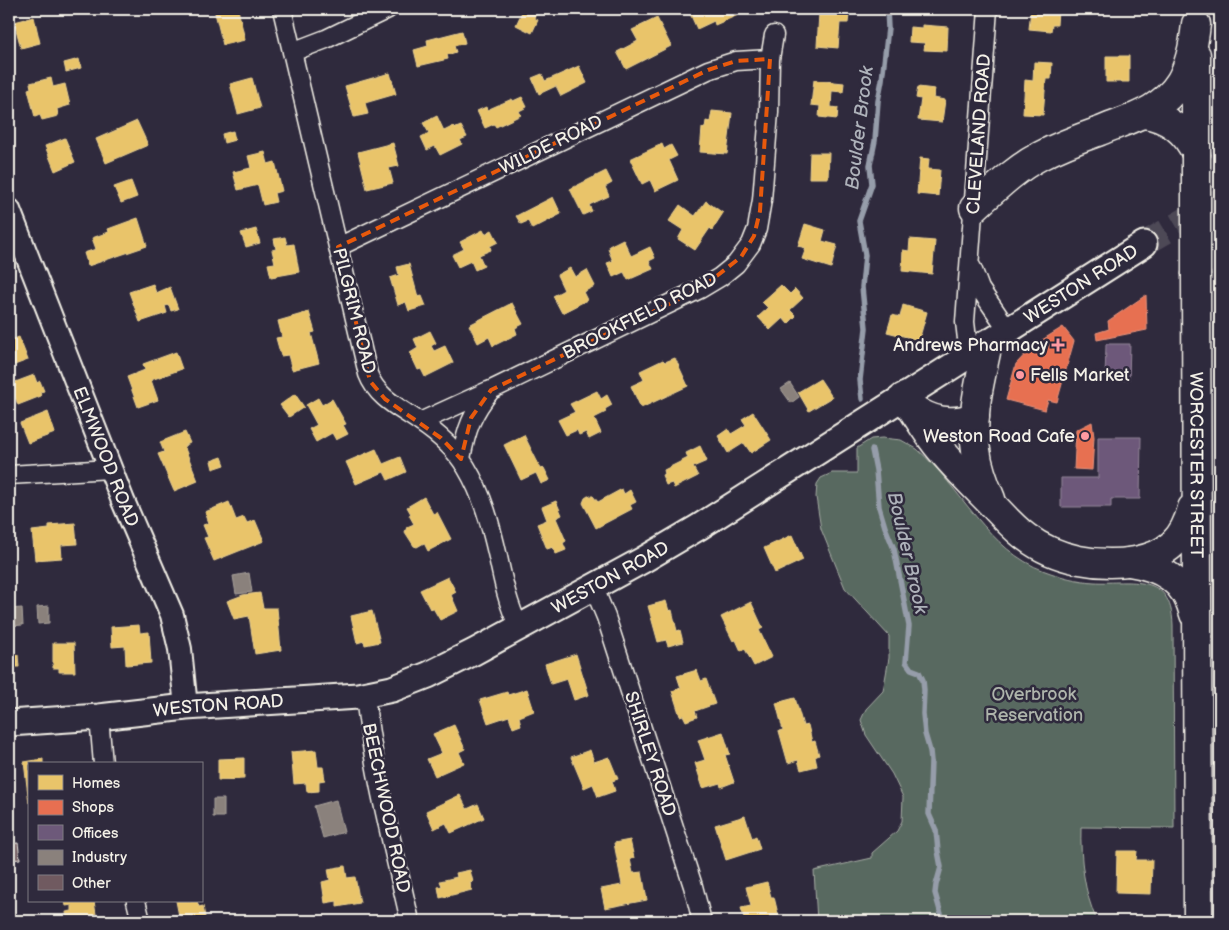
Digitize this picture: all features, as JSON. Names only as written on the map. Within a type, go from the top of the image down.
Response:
[{"type":"highway","points":[[974,208],[1011,175],[1032,160],[1071,142],[1143,114],[1165,99],[1180,81],[1192,50],[1196,16]]},
{"type":"highway","name":"WORCESTER STREET","points":[[1196,16],[1198,921]]},
{"type":"highway","points":[[1143,114],[1161,118],[1176,127],[1188,138],[1196,154]]},
{"type":"highway","points":[[990,341],[975,418],[975,443],[984,483],[995,507]]},
{"type":"highway","points":[[907,402],[932,418],[948,422],[975,418]]},
{"type":"highway","points":[[907,402],[941,450],[1011,524],[1027,538],[1056,554],[1069,558],[1091,562],[1128,562],[1155,556],[1167,550],[1183,531],[1189,518],[1196,488]]},
{"type":"highway","points":[[1128,562],[1155,568],[1180,585],[1190,601],[1196,626]]},
{"type":"main road","name":"WESTON ROAD","points":[[9,723],[365,695],[385,691],[417,680],[594,588],[699,527],[907,402],[990,341],[1144,244]]},
{"type":"street","name":"PILGRIM ROAD","points":[[282,9],[365,367],[370,381],[386,399],[441,438],[461,458],[484,505],[507,596],[519,627]]},
{"type":"street","points":[[292,52],[326,39],[388,9]]},
{"type":"street","name":"CLEVELAND ROAD","points":[[970,258],[990,341],[967,339],[965,322],[988,9]]},
{"type":"street","name":"BROOKFIELD ROAD","points":[[420,422],[491,390],[700,289],[720,277],[741,257],[754,236],[760,211],[769,112],[770,59],[774,35]]},
{"type":"street","name":"WILDE ROAD","points":[[338,247],[708,70],[736,61],[770,59]]},
{"type":"street","name":"ELMWOOD ROAD","points":[[9,210],[110,469],[172,615],[180,649],[186,708]]},
{"type":"street","points":[[461,458],[472,418],[491,390]]},
{"type":"street","points":[[9,476],[110,469]]},
{"type":"street","name":"SHIRLEY ROAD","points":[[594,588],[606,617],[690,877],[702,921]]},
{"type":"street","name":"BEECHWOOD ROAD","points":[[365,695],[376,766],[410,921]]},
{"type":"street","points":[[99,717],[104,762]]},
{"type":"street","points":[[136,902],[141,921]]},
{"type":"highlighted area","points":[[770,59],[760,211],[754,236],[741,257],[700,289],[491,390],[471,418],[461,459],[441,438],[385,399],[370,381],[338,247],[708,70],[736,61]]},
{"type":"green space","name":"Overbrook Reservation","points":[[871,439],[901,440],[917,449],[948,481],[991,534],[1025,562],[1045,571],[1075,580],[1147,584],[1157,588],[1165,596],[1171,608],[1173,625],[1174,828],[1081,827],[1084,875],[1089,899],[1097,921],[817,921],[814,871],[872,858],[872,853],[897,831],[902,821],[903,797],[892,774],[866,735],[861,720],[866,709],[883,691],[889,658],[889,636],[845,588],[821,529],[816,497],[817,484],[821,478],[832,473],[857,473],[857,448]]},
{"type":"building: Homes","points":[[214,9],[238,9],[245,40],[223,45]]},
{"type":"building: Homes","points":[[517,9],[538,9],[534,18],[538,20],[532,33],[516,25],[522,12]]},
{"type":"building: Homes","points":[[688,9],[735,9],[738,15],[715,25],[714,21],[697,29]]},
{"type":"building: Homes","points":[[1031,9],[1058,10],[1057,25],[1052,25],[1051,31],[1029,29]]},
{"type":"building: Homes","points":[[819,13],[849,15],[848,23],[840,23],[838,48],[817,46]]},
{"type":"building: Homes","points":[[34,17],[40,43],[21,48],[14,22]]},
{"type":"building: Homes","points":[[657,18],[671,46],[626,69],[617,52],[638,41],[632,30]]},
{"type":"building: Homes","points":[[922,25],[948,27],[947,51],[924,50],[925,43],[909,42],[910,27],[922,28]]},
{"type":"building: Homes","points":[[462,31],[465,43],[454,46],[456,52],[447,55],[448,59],[418,66],[414,50],[428,46],[427,40]]},
{"type":"building: Homes","points":[[1106,56],[1129,56],[1129,82],[1106,82]]},
{"type":"building: Homes","points":[[79,59],[81,68],[66,72],[64,63]]},
{"type":"building: Homes","points":[[1034,62],[1052,63],[1051,79],[1046,79],[1043,115],[1023,114],[1025,80],[1033,81]]},
{"type":"building: Homes","points":[[579,66],[587,83],[561,96],[556,86],[539,94],[532,78],[542,74],[545,81]]},
{"type":"building: Homes","points":[[390,73],[396,94],[365,103],[368,114],[354,117],[345,86]]},
{"type":"building: Homes","points":[[51,78],[53,87],[65,84],[70,105],[57,109],[58,116],[42,120],[40,115],[35,117],[28,89],[31,88],[30,83]]},
{"type":"building: Homes","points":[[252,78],[260,108],[238,114],[230,84]]},
{"type":"building: Homes","points":[[814,80],[844,83],[843,92],[832,91],[831,107],[838,108],[837,119],[819,117],[820,106],[811,105]]},
{"type":"building: Homes","points":[[918,87],[935,89],[933,98],[945,100],[942,122],[918,120],[921,99],[916,98]]},
{"type":"building: Homes","points":[[522,97],[527,107],[519,111],[521,115],[496,127],[494,124],[485,128],[477,111],[486,107],[487,110],[512,99],[513,101]]},
{"type":"building: Homes","points":[[712,111],[732,113],[727,154],[700,152],[702,128],[705,128],[706,121],[710,122]]},
{"type":"building: Homes","points":[[437,116],[444,131],[454,126],[456,128],[461,126],[467,137],[460,140],[462,144],[440,155],[435,146],[427,150],[421,137],[429,133],[423,123]]},
{"type":"building: Homes","points":[[137,121],[148,145],[106,163],[96,139]]},
{"type":"building: Homes","points":[[233,131],[235,140],[224,143],[222,134]]},
{"type":"building: Homes","points":[[65,138],[75,162],[55,171],[45,146]]},
{"type":"building: Homes","points":[[393,143],[399,166],[389,168],[393,183],[367,189],[358,152]]},
{"type":"building: Homes","points":[[662,144],[664,149],[671,145],[677,156],[669,160],[678,180],[655,191],[650,180],[642,184],[630,159]]},
{"type":"building: Homes","points":[[265,152],[268,164],[275,162],[282,191],[274,193],[276,202],[263,205],[258,185],[238,190],[233,172],[251,168],[248,156]]},
{"type":"building: Homes","points":[[810,153],[829,153],[828,178],[809,178]]},
{"type":"building: Homes","points":[[920,158],[929,159],[928,169],[940,170],[938,196],[917,194]]},
{"type":"building: Homes","points":[[606,171],[612,183],[605,187],[609,196],[589,205],[592,211],[583,215],[570,189]]},
{"type":"building: Homes","points":[[131,181],[137,197],[121,203],[114,187]]},
{"type":"building: Homes","points":[[553,197],[561,214],[532,229],[528,221],[521,224],[516,216]]},
{"type":"building: Homes","points":[[706,201],[723,213],[695,250],[678,239],[683,230],[669,221],[680,205],[695,216]]},
{"type":"building: Homes","points":[[138,218],[147,246],[88,266],[84,253],[96,249],[92,238],[109,232],[108,229]]},
{"type":"building: Homes","points":[[805,224],[825,230],[822,241],[837,245],[831,268],[802,259],[806,248],[798,246]]},
{"type":"building: Homes","points":[[256,229],[260,243],[246,247],[241,233]]},
{"type":"building: Homes","points":[[483,230],[485,234],[492,230],[498,242],[490,246],[491,250],[479,255],[484,266],[475,270],[471,261],[458,267],[452,255],[464,249],[460,242]]},
{"type":"building: Homes","points":[[285,237],[287,245],[294,244],[299,272],[271,277],[268,264],[275,263],[272,250],[276,249],[274,239]]},
{"type":"building: Homes","points":[[623,239],[631,256],[650,247],[655,258],[649,261],[653,269],[628,280],[624,272],[613,277],[607,263],[613,261],[608,249],[610,248],[609,246]]},
{"type":"building: Homes","points":[[910,239],[935,241],[932,274],[902,271],[903,250],[909,251]]},
{"type":"building: Homes","points":[[409,264],[418,297],[422,296],[426,306],[409,311],[406,302],[398,305],[390,278],[399,275],[397,267]]},
{"type":"building: Homes","points":[[570,268],[575,277],[587,270],[595,286],[583,292],[587,300],[562,313],[553,296],[564,290],[557,275]]},
{"type":"building: Homes","points":[[153,284],[156,293],[170,287],[178,309],[171,311],[169,305],[165,306],[167,313],[140,322],[129,292]]},
{"type":"building: Homes","points":[[781,285],[790,294],[795,289],[803,298],[790,310],[796,316],[788,324],[783,318],[770,330],[758,317],[768,308],[762,302]]},
{"type":"building: Homes","points":[[512,303],[523,324],[515,328],[517,334],[493,346],[489,337],[478,343],[469,325]]},
{"type":"building: Homes","points":[[903,305],[927,312],[919,340],[887,332],[892,315],[900,317]]},
{"type":"building: Homes","points":[[309,312],[315,332],[311,333],[319,363],[292,370],[288,355],[281,356],[276,338],[282,337],[278,321]]},
{"type":"building: Homes","points":[[430,331],[436,343],[431,346],[434,351],[445,346],[453,363],[425,377],[421,369],[418,370],[410,353],[418,348],[414,339]]},
{"type":"building: Homes","points":[[19,337],[28,360],[9,367],[9,341]]},
{"type":"building: Homes","points":[[176,352],[182,369],[151,380],[158,400],[138,407],[127,377],[145,370],[143,364]]},
{"type":"building: Homes","points":[[675,358],[688,386],[641,408],[631,386],[644,380],[640,371],[663,360],[665,362]]},
{"type":"building: Homes","points":[[34,375],[37,383],[40,381],[44,391],[40,392],[41,396],[18,405],[10,384]]},
{"type":"building: Homes","points":[[820,379],[832,397],[809,411],[798,392]]},
{"type":"building: Homes","points":[[597,391],[601,399],[607,395],[612,405],[605,409],[606,412],[594,418],[601,433],[589,439],[586,432],[579,435],[577,430],[566,435],[558,420],[575,412],[570,404]]},
{"type":"building: Homes","points":[[295,394],[304,407],[289,417],[280,405]]},
{"type":"building: Homes","points":[[318,398],[322,405],[332,399],[346,424],[343,425],[348,434],[336,440],[332,433],[316,442],[309,429],[317,425],[306,405]]},
{"type":"building: Homes","points":[[48,412],[55,433],[28,443],[20,423]]},
{"type":"building: Homes","points":[[753,412],[771,440],[751,453],[744,443],[728,453],[718,436],[728,429],[731,434],[746,425],[742,419]]},
{"type":"building: Homes","points":[[185,432],[190,443],[184,446],[198,481],[174,491],[158,454],[164,452],[160,442]]},
{"type":"building: Homes","points":[[524,435],[541,469],[544,468],[550,480],[541,484],[536,473],[521,480],[504,445]]},
{"type":"building: Homes","points":[[700,446],[707,461],[693,467],[698,476],[674,488],[672,483],[666,485],[662,475],[665,474],[664,470],[688,458],[686,453]]},
{"type":"building: Homes","points":[[376,449],[383,464],[400,457],[406,472],[388,480],[384,472],[356,484],[346,462]]},
{"type":"building: Homes","points":[[222,457],[225,465],[213,469],[211,461]]},
{"type":"building: Homes","points":[[622,489],[624,494],[630,490],[636,502],[630,505],[632,509],[596,528],[583,503],[585,498],[593,496],[598,502]]},
{"type":"building: Homes","points":[[424,497],[433,514],[437,512],[451,539],[428,551],[424,543],[417,547],[414,546],[405,532],[407,527],[414,524],[407,507]]},
{"type":"building: Homes","points":[[556,501],[562,515],[556,518],[566,541],[563,543],[566,550],[556,554],[553,547],[547,549],[537,524],[547,520],[542,507]]},
{"type":"building: Homes","points":[[229,502],[236,520],[244,517],[247,523],[255,520],[264,541],[214,561],[204,538],[208,537],[203,525],[209,523],[205,512]]},
{"type":"building: Homes","points":[[75,523],[77,544],[61,545],[62,558],[35,560],[32,531],[49,529],[49,525]]},
{"type":"building: Homes","points":[[792,535],[803,560],[775,573],[764,548]]},
{"type":"building: Homes","points":[[448,577],[456,592],[451,595],[458,611],[440,620],[433,608],[430,609],[420,590]]},
{"type":"building: Homes","points":[[260,593],[263,608],[277,608],[281,650],[255,654],[249,616],[234,619],[227,601],[243,595]]},
{"type":"building: Homes","points":[[666,601],[669,611],[672,610],[677,631],[680,630],[683,642],[668,646],[666,640],[658,642],[648,606]]},
{"type":"building: Homes","points":[[751,602],[763,628],[759,630],[772,657],[754,666],[745,649],[741,651],[736,640],[733,641],[721,617]]},
{"type":"building: Homes","points":[[372,611],[380,642],[365,645],[364,641],[357,643],[351,616]]},
{"type":"building: Homes","points":[[139,625],[140,633],[149,632],[151,663],[126,665],[125,646],[112,647],[111,627]]},
{"type":"building: Homes","points":[[53,643],[74,643],[75,672],[59,672],[59,668],[53,668]]},
{"type":"building: Homes","points":[[9,647],[11,647],[11,656],[18,655],[19,667],[12,667],[12,670],[9,670]]},
{"type":"building: Homes","points":[[576,654],[589,695],[574,700],[567,679],[551,684],[545,664]]},
{"type":"building: Homes","points":[[697,670],[701,681],[706,679],[715,704],[695,711],[697,717],[686,721],[683,715],[680,716],[672,691],[681,688],[677,676]]},
{"type":"building: Homes","points":[[527,689],[534,711],[519,717],[521,725],[513,728],[509,716],[488,723],[480,700],[507,692],[508,695]]},
{"type":"building: Homes","points":[[795,698],[803,726],[808,725],[812,742],[815,741],[819,755],[815,757],[817,766],[801,770],[798,760],[788,763],[779,731],[783,730],[776,703]]},
{"type":"building: Homes","points":[[454,725],[465,749],[459,752],[464,763],[435,776],[427,759],[442,753],[433,734]]},
{"type":"building: Homes","points":[[723,732],[730,754],[725,755],[734,782],[721,787],[720,783],[703,788],[695,763],[705,760],[698,740]]},
{"type":"building: Homes","points":[[316,750],[318,767],[323,767],[325,780],[319,781],[319,791],[307,792],[306,783],[294,784],[291,752]]},
{"type":"building: Homes","points":[[590,750],[594,762],[609,757],[618,779],[612,781],[615,791],[598,797],[593,784],[584,788],[571,757]]},
{"type":"building: Homes","points":[[244,758],[244,779],[218,780],[218,759]]},
{"type":"building: Homes","points":[[43,759],[43,762],[28,762],[28,795],[24,762]]},
{"type":"building: Homes","points":[[460,795],[467,809],[478,804],[484,818],[451,833],[446,823],[434,829],[426,811]]},
{"type":"building: Homes","points":[[745,816],[752,838],[756,836],[760,849],[726,860],[715,825]]},
{"type":"building: Homes","points":[[630,840],[634,858],[630,859],[633,873],[642,872],[647,900],[605,908],[601,889],[622,885],[614,843]]},
{"type":"building: Homes","points":[[1117,851],[1137,851],[1136,860],[1152,860],[1151,894],[1116,893]]},
{"type":"building: Homes","points":[[345,866],[347,878],[355,877],[360,903],[337,907],[337,901],[325,903],[322,882],[330,880],[328,869]]},
{"type":"building: Homes","points":[[470,870],[473,882],[470,883],[472,890],[440,898],[438,887],[442,886],[440,881],[457,877],[456,873]]},
{"type":"building: Homes","points":[[767,882],[771,897],[774,897],[779,918],[766,921],[745,921],[741,908],[751,906],[746,887]]},
{"type":"building: Homes","points":[[65,902],[94,902],[97,921],[67,921],[66,912],[72,911],[72,905],[66,906]]},
{"type":"building: Homes","points":[[176,902],[197,902],[199,907],[203,906],[205,917],[180,921]]},
{"type":"building: Shops","points":[[1146,295],[1147,330],[1097,340],[1096,333],[1109,329],[1108,321]]},
{"type":"building: Shops","points":[[1063,327],[1074,341],[1057,402],[1048,400],[1045,410],[1006,400],[1016,364],[1034,345]]},
{"type":"building: Shops","points":[[1092,422],[1094,437],[1092,470],[1074,469],[1076,430]]},
{"type":"building: Offices","points":[[1106,344],[1130,344],[1129,380],[1105,380]]},
{"type":"building: Offices","points":[[1098,437],[1141,437],[1140,499],[1111,499],[1111,507],[1061,507],[1061,478],[1098,478]]},
{"type":"building: Industry","points":[[790,383],[799,397],[791,403],[781,389]]},
{"type":"building: Industry","points":[[249,573],[252,592],[236,594],[233,576]]},
{"type":"building: Industry","points":[[49,606],[49,623],[38,624],[37,607]]},
{"type":"building: Industry","points":[[22,608],[23,625],[9,626],[9,609]]},
{"type":"building: Industry","points":[[213,799],[224,799],[224,817],[213,817]]},
{"type":"building: Industry","points":[[336,800],[344,832],[323,838],[314,806]]},
{"type":"building: Other","points":[[18,843],[20,859],[9,860],[9,844]]},
{"type":"waterway","name":"Boulder Brook","points":[[862,399],[860,380],[866,328],[862,287],[865,255],[859,221],[872,184],[870,165],[875,141],[878,101],[888,28],[887,9]]},
{"type":"waterway","name":"Boulder Brook","points":[[872,450],[876,470],[879,507],[894,549],[909,626],[906,662],[911,669],[919,672],[923,680],[923,714],[931,761],[929,814],[936,830],[941,867],[935,893],[943,921]]},
{"type":"tunnel","points":[[1144,244],[1220,200]]},
{"type":"place","name":"Andrews Pharmacy","points":[[1058,345]]},
{"type":"place","name":"Fells Market","points":[[1020,375]]},
{"type":"place","name":"Weston Road Cafe","points":[[1085,436]]}]
